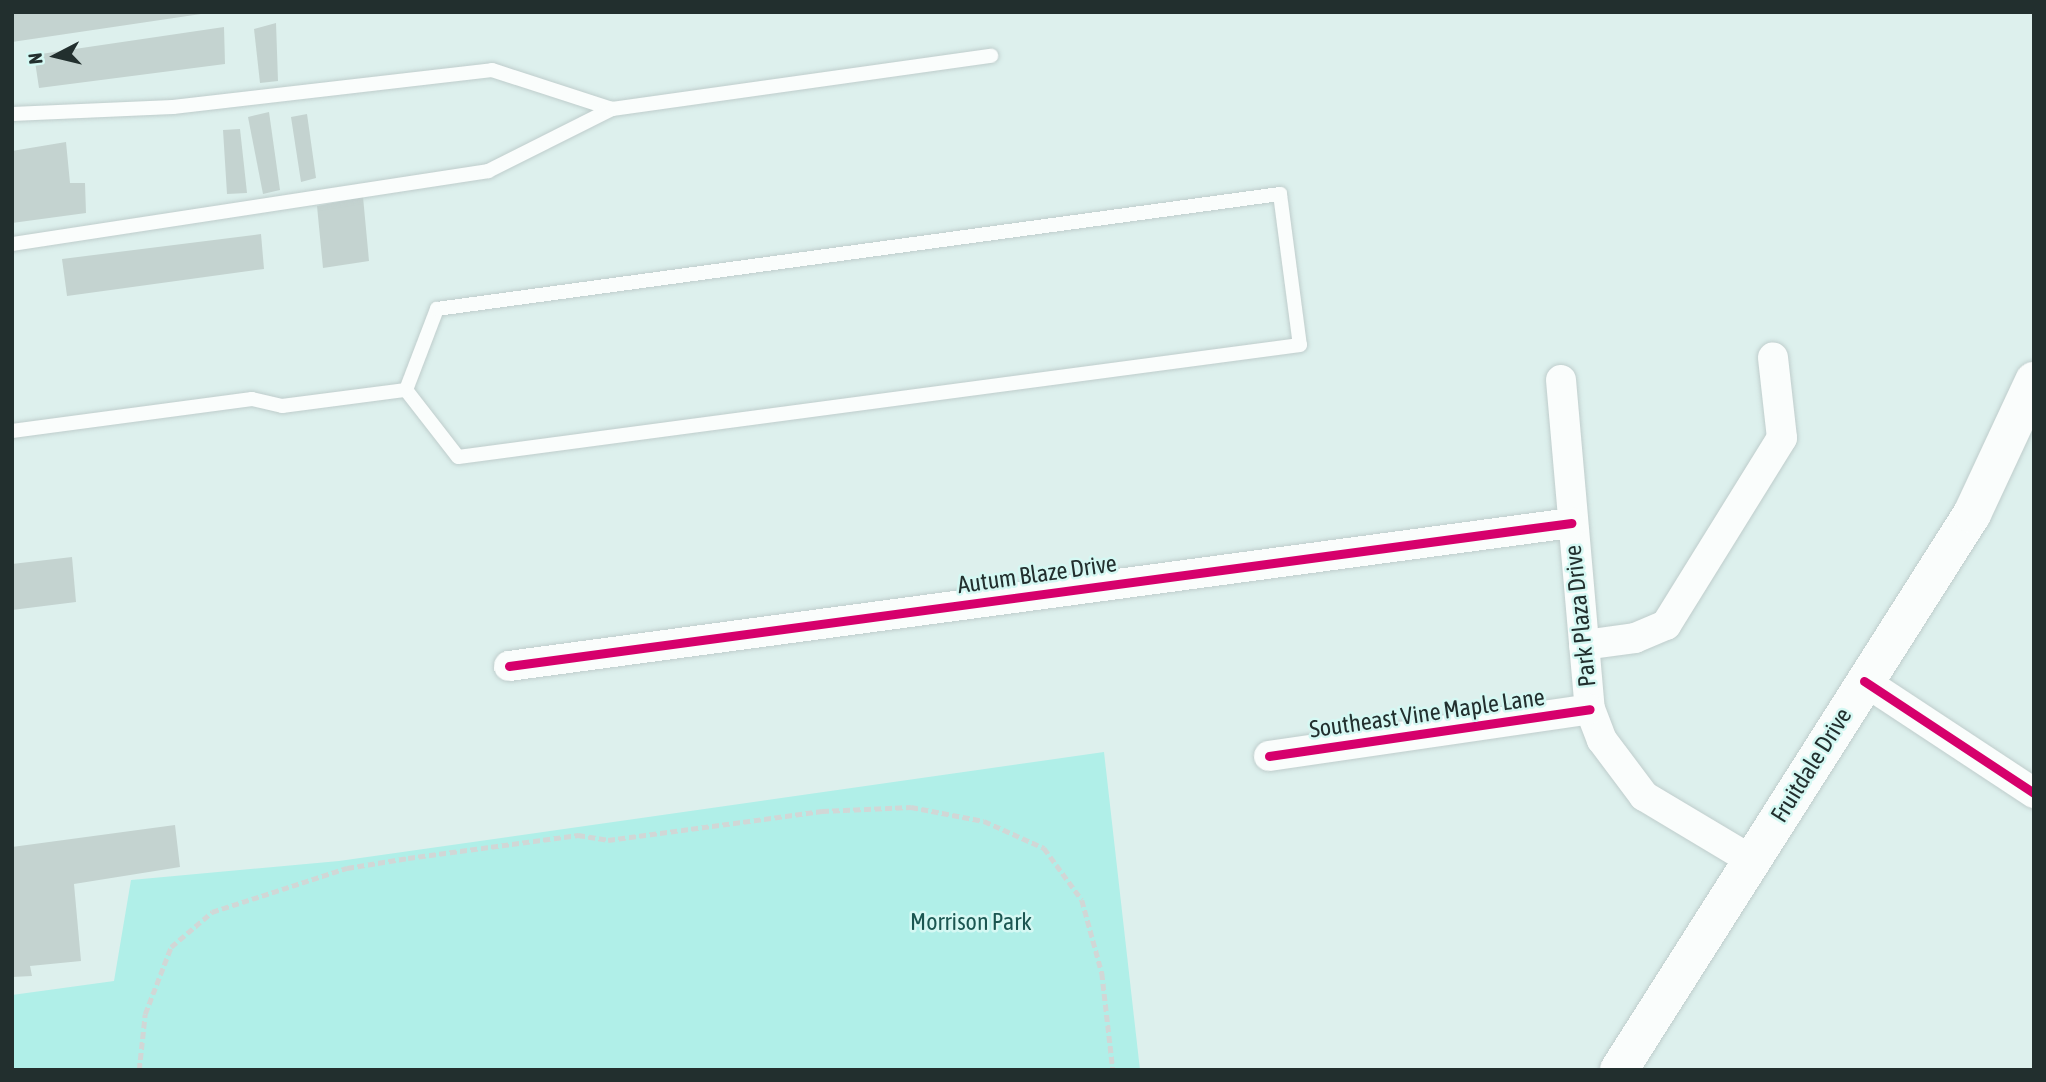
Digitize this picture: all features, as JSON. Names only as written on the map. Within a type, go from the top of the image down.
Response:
[{"type":"main road","name":"Fruitdale Drive","points":[[1619,1070],[1972,514],[2034,381]]},
{"type":"street","points":[[1584,645],[1635,638],[1666,625],[1782,438],[1773,358]]},
{"type":"street","name":"Park Plaza Drive","points":[[1561,380],[1571,523],[1590,709],[1602,740],[1644,796],[1751,860]]},
{"type":"street","name":"Autum Blaze Drive","points":[[509,666],[1571,523]]},
{"type":"street","points":[[1864,681],[2034,793]]},
{"type":"street","name":"Southeast Vine Maple Lane","points":[[1269,756],[1590,709]]},
{"type":"lane","points":[[12,244],[488,171],[612,109],[991,56]]},
{"type":"lane","points":[[12,114],[173,107],[492,71],[612,109]]},
{"type":"lane","points":[[1280,194],[1300,345],[458,457],[406,390],[437,309],[1280,194]]},
{"type":"lane","points":[[12,431],[252,399],[282,406],[406,390]]},
{"type":"path","points":[[139,1070],[145,1014],[171,947],[212,912],[347,868],[408,858],[578,835],[608,840],[822,811],[911,807],[984,821],[1044,848],[1082,900],[1102,973],[1113,1070]]},
{"type":"green space","name":"Morrison Park","points":[[1104,752],[1140,1070],[12,1070],[12,995],[114,981],[131,880],[339,861]]},
{"type":"building","points":[[12,12],[201,12],[201,14],[12,42]]},
{"type":"building","points":[[276,23],[278,81],[260,83],[254,29]]},
{"type":"building","points":[[224,27],[225,64],[39,88],[34,55]]},
{"type":"building","points":[[269,112],[280,190],[263,194],[248,117]]},
{"type":"building","points":[[307,114],[316,178],[301,182],[291,117]]},
{"type":"building","points":[[240,129],[247,193],[227,194],[223,130]]},
{"type":"building","points":[[66,142],[70,183],[85,183],[86,213],[12,223],[12,151]]},
{"type":"building","points":[[363,197],[369,261],[323,268],[317,206]]},
{"type":"building","points":[[261,234],[264,269],[67,296],[62,259]]},
{"type":"building","points":[[72,557],[76,602],[12,610],[12,564]]},
{"type":"building","points":[[175,825],[180,867],[74,884],[81,961],[30,966],[32,976],[12,977],[12,847]]},
{"type":"cycle path","points":[[509,666],[1571,523]]},
{"type":"cycle path","points":[[1864,681],[2034,793]]},
{"type":"cycle path","points":[[1269,756],[1590,709]]}]
